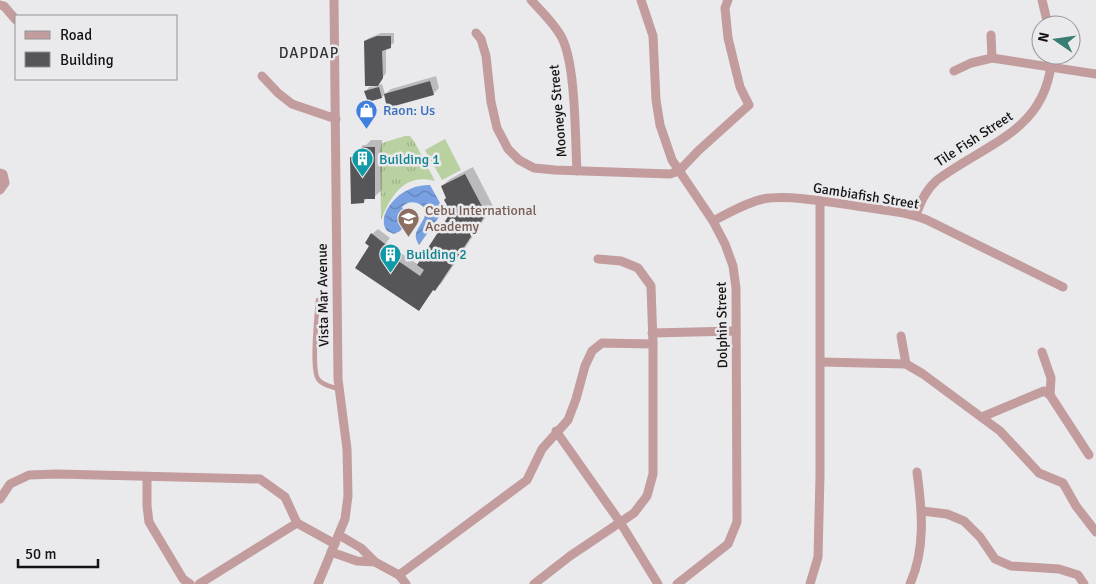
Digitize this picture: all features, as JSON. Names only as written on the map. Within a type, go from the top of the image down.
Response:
[{"type":"street","name":"Vista Mar Avenue","points":[[318,584],[347,512],[348,496],[346,449],[339,389],[334,0]]},
{"type":"street","name":"Mooneye Street","points":[[531,0],[556,28],[567,52],[572,79],[577,171]]},
{"type":"street","name":"Dolphin Street","points":[[641,0],[653,36],[656,100],[659,120],[670,155],[678,171],[713,222],[725,244],[733,266],[736,288],[737,522],[728,544],[677,584]]},
{"type":"street","points":[[476,33],[481,39],[486,56],[491,102],[497,128],[508,148],[519,160],[534,168],[670,174],[678,171],[749,105],[740,87],[728,38],[725,8],[728,0]]},
{"type":"street","points":[[1042,0],[1046,15]]},
{"type":"street","points":[[0,5],[4,6],[15,19]]},
{"type":"street","points":[[991,35],[992,58]]},
{"type":"street","points":[[954,71],[971,63],[992,58],[1096,74]]},
{"type":"street","name":"Tile Fish Street","points":[[916,215],[928,188],[937,180],[1021,126],[1037,106],[1051,66]]},
{"type":"street","points":[[262,76],[278,93],[292,104],[336,119]]},
{"type":"street","points":[[0,172],[3,174],[5,183],[0,190]]},
{"type":"street","name":"Gambiafish Street","points":[[713,222],[752,202],[776,198],[820,201],[916,215],[1063,287]]},
{"type":"street","points":[[810,584],[818,557],[821,362],[820,201]]},
{"type":"street","points":[[534,584],[634,513],[647,496],[652,474],[653,344],[651,286],[638,268],[620,261],[598,259]]},
{"type":"street","points":[[652,333],[736,331]]},
{"type":"street","points":[[901,336],[906,364]]},
{"type":"street","points":[[399,575],[527,480],[542,449],[556,431],[568,420],[576,400],[585,366],[592,351],[602,343],[653,344]]},
{"type":"street","points":[[1042,352],[1051,378],[1050,395]]},
{"type":"street","points":[[821,362],[906,364],[923,374],[1000,431],[1039,474],[1063,483],[1085,520],[1096,532]]},
{"type":"street","points":[[982,418],[1044,391],[1050,395],[1089,456]]},
{"type":"street","points":[[556,431],[620,522],[658,584]]},
{"type":"street","points":[[910,584],[915,572],[920,548],[922,511],[917,472]]},
{"type":"street","points":[[0,499],[10,484],[29,475],[260,479],[285,497],[297,523],[335,544],[357,561],[375,562]]},
{"type":"street","points":[[147,476],[146,506],[149,522],[183,579],[190,584]]},
{"type":"street","points":[[922,511],[948,514],[964,521],[980,537],[995,558],[1011,566],[1059,568],[1078,575],[1084,584]]},
{"type":"street","points":[[200,584],[297,523]]},
{"type":"street","points":[[335,544],[361,548],[375,562],[399,575],[406,584]]},
{"type":"lane","points":[[318,300],[316,376],[322,383],[339,389]]},
{"type":"green space","points":[[410,136],[414,141],[435,181],[424,179],[407,183],[389,202],[381,220],[380,150],[382,143]]},
{"type":"green space","points":[[445,139],[461,170],[442,180],[425,150]]},
{"type":"water","points":[[430,185],[444,210],[419,245],[416,234],[426,213],[425,209],[417,203],[405,204],[402,207],[406,215],[403,221],[404,226],[400,231],[394,234],[387,231],[384,219],[389,206],[399,196],[412,188]]},
{"type":"building","points":[[377,36],[391,36],[391,48],[382,51],[383,78],[378,86],[365,86],[364,41]]},
{"type":"building","points":[[430,81],[434,95],[387,108],[384,94]]},
{"type":"building","points":[[379,87],[382,98],[368,102],[364,91]]},
{"type":"building","name":"Building 1","points":[[362,147],[375,147],[375,199],[364,199],[364,203],[351,204],[350,157],[354,157],[354,153],[362,152]]},
{"type":"building","points":[[465,174],[486,214],[435,291],[433,290],[419,311],[355,268],[369,246],[365,243],[371,233],[385,244],[381,249],[420,276],[424,270],[417,265],[451,212],[444,200],[446,198],[441,186]]},
{"type":"place","name":"Raon: Us","points":[[367,129]]},
{"type":"place","name":"Building 1","points":[[363,178]]},
{"type":"place","name":"Cebu International Academy","points":[[409,237]]},
{"type":"place","name":"Building 2","points":[[390,273]]},
{"type":"district","name":"DAPDAP","points":[[309,53]]}]
